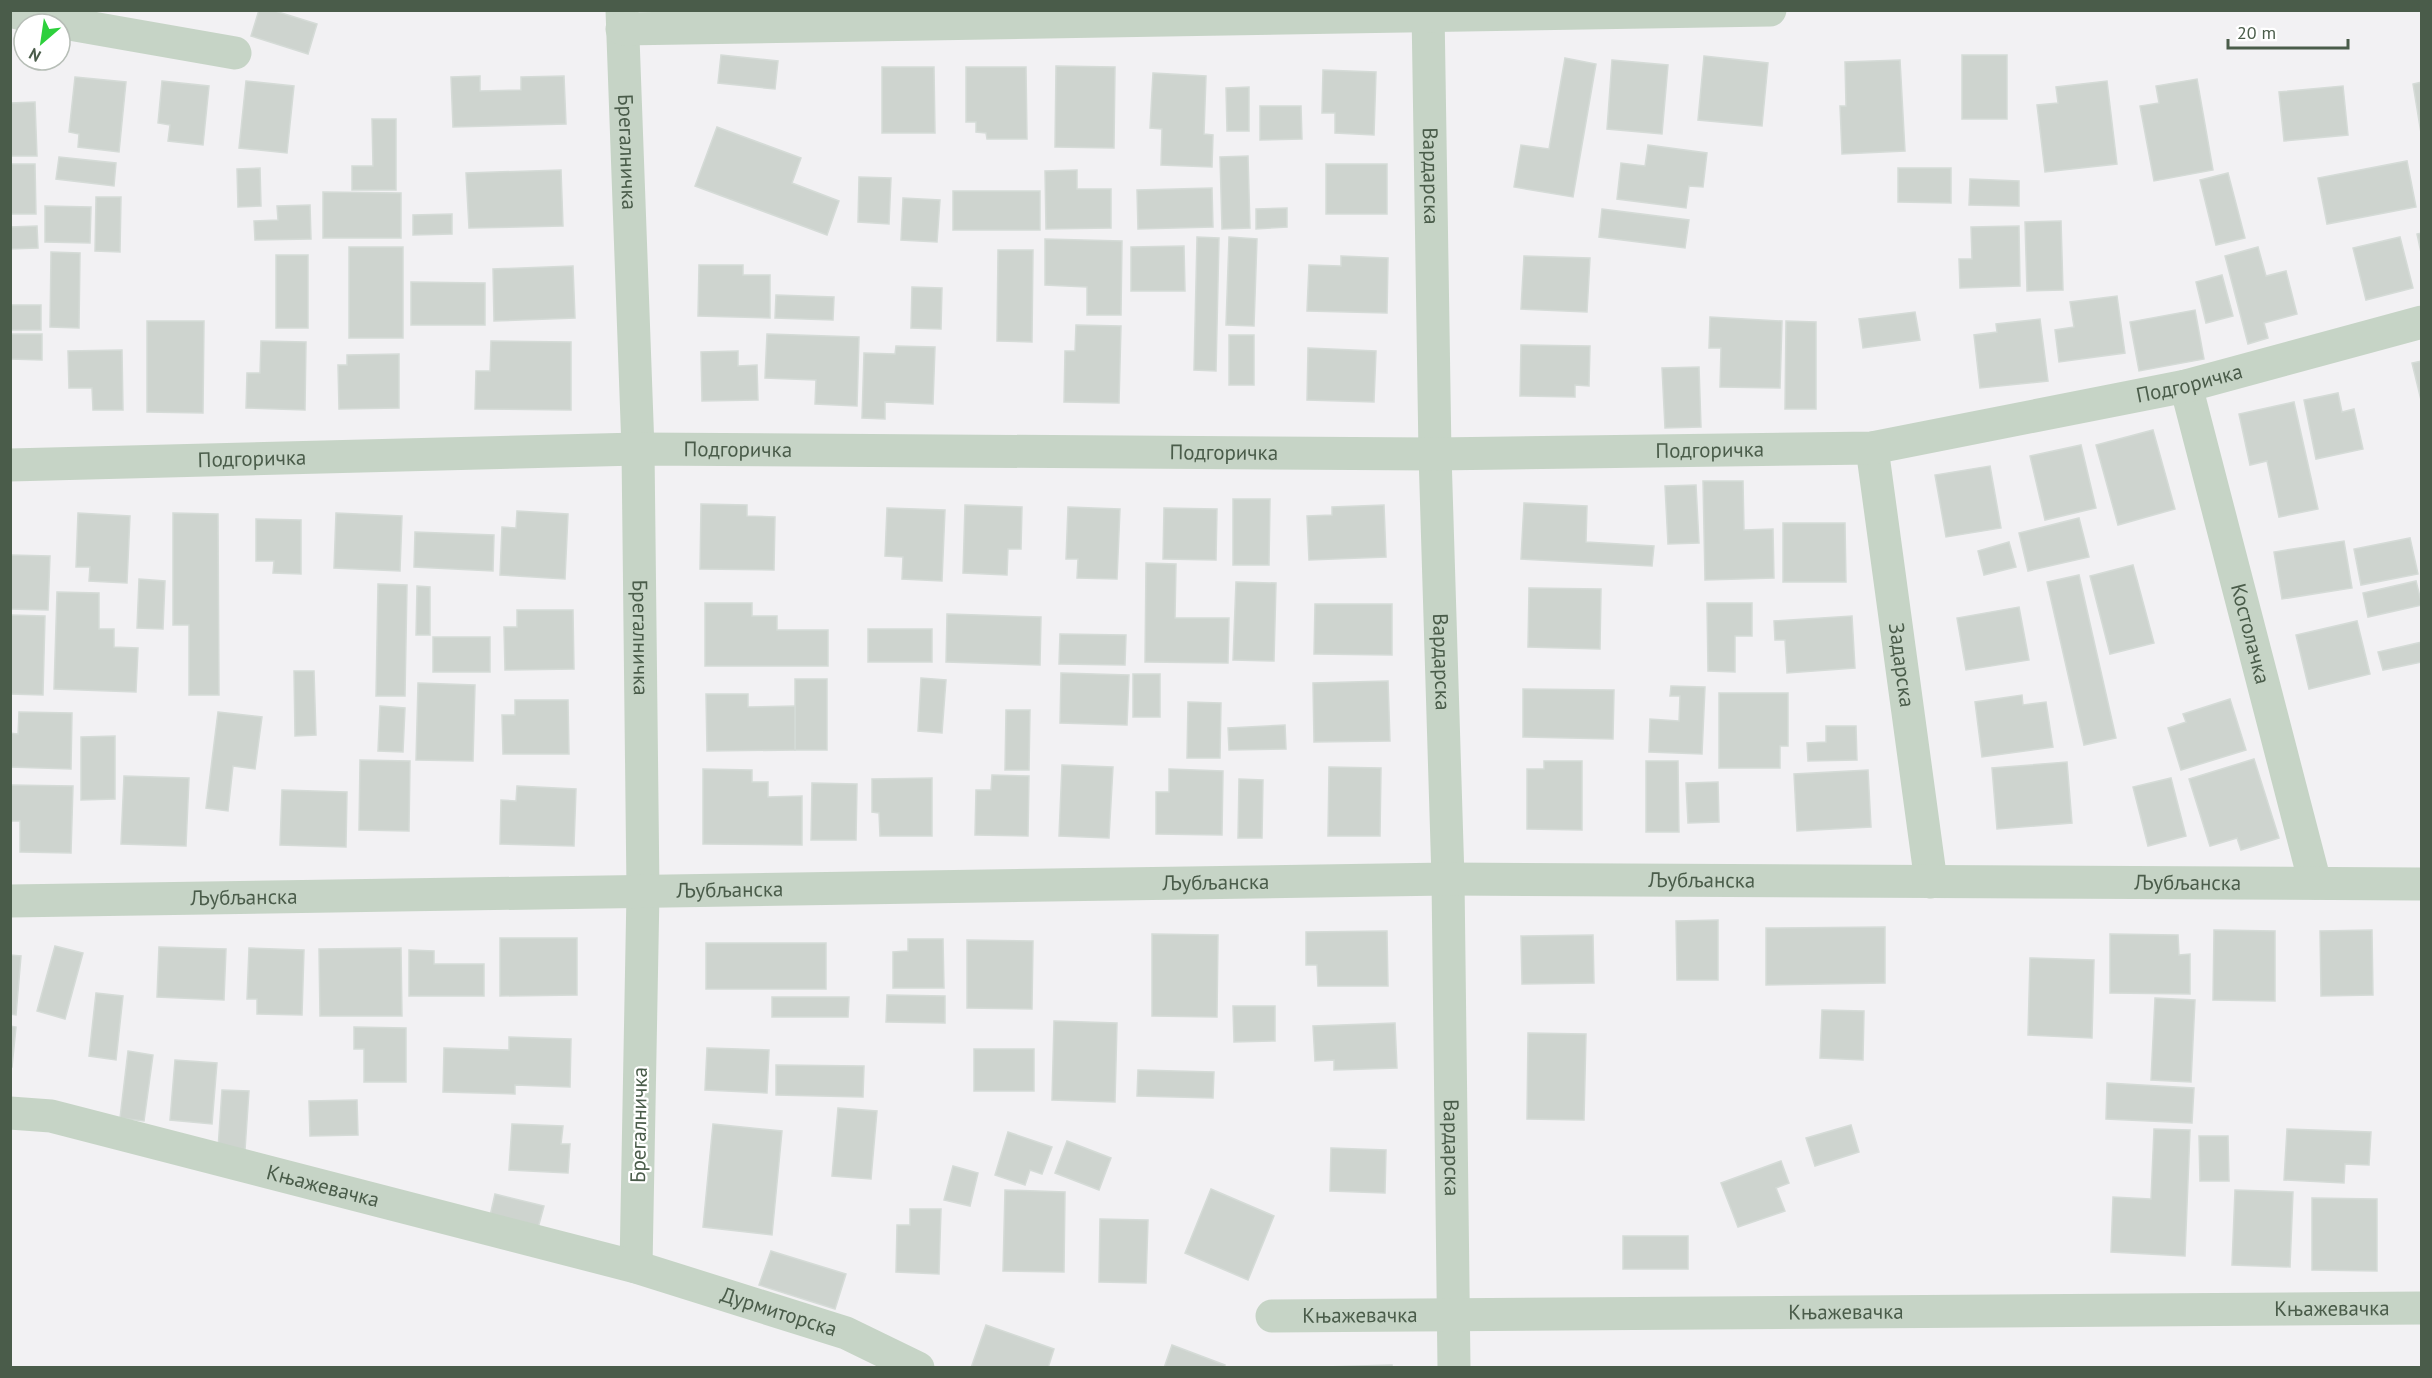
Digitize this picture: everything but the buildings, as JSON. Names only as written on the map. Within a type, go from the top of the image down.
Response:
[{"type":"street","points":[[622,20],[1770,10]]},
{"type":"street","points":[[10,11],[40,19],[235,53]]},
{"type":"street","name":"Вардарска","points":[[1427,13],[1435,454],[1448,879],[1454,1368]]},
{"type":"street","name":"Брегалничка","points":[[622,20],[638,448],[643,891],[636,1268]]},
{"type":"street","name":"Подгоричка","points":[[10,465],[638,448],[1435,454],[1872,448],[2186,386],[2421,322]]},
{"type":"street","name":"Костолачка","points":[[2186,386],[2315,883]]},
{"type":"street","name":"Задарска","points":[[1872,448],[1931,882]]},
{"type":"street","name":"Љубљанска","points":[[10,901],[1448,879],[2421,884]]},
{"type":"street","name":"Књажевачка","points":[[10,1113],[63,1119],[636,1268]]},
{"type":"street","name":"Дурмиторска","points":[[636,1268],[846,1333],[918,1368]]},
{"type":"street","name":"Књажевачка","points":[[1272,1316],[2421,1308]]}]
